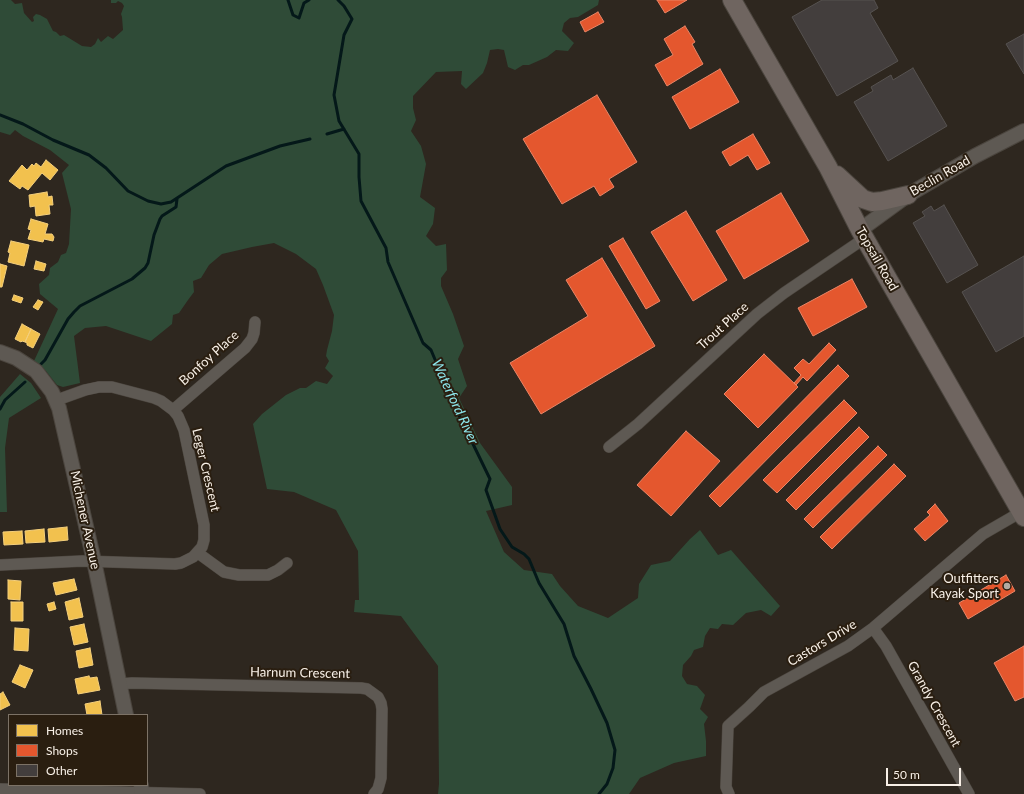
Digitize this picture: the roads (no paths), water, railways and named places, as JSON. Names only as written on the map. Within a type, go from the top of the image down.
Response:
[{"type":"main road","name":"Topsail Road","points":[[732,0],[828,167],[863,234],[1022,515]]},
{"type":"main road","points":[[828,167],[863,199],[872,202],[908,195]]},
{"type":"street","name":"Beclin Road","points":[[863,234],[908,195],[975,156],[1024,131]]},
{"type":"street","name":"Trout Place","points":[[609,447],[638,424],[757,314],[863,234]]},
{"type":"street","name":"Bonfoy Place","points":[[173,410],[244,348],[252,339],[255,322]]},
{"type":"street","name":"Michener Avenue","points":[[0,352],[16,358],[30,366],[47,384],[56,400],[62,416],[126,714]]},
{"type":"street","name":"Leger Crescent","points":[[56,400],[85,390],[99,387],[112,387],[154,398],[161,401],[173,410],[178,416],[184,430],[204,524],[204,540],[198,553]]},
{"type":"street","name":"Castors Drive","points":[[729,794],[726,787],[728,726],[764,692],[848,646],[873,628],[982,534],[1022,515]]},
{"type":"street","points":[[0,566],[94,561],[175,564],[187,561],[198,553],[224,572],[239,575],[268,575],[287,563]]},
{"type":"street","name":"Grandy Crescent","points":[[873,628],[886,646],[969,794]]},
{"type":"street","name":"Harnum Crescent","points":[[119,684],[132,683],[361,688],[367,690],[378,697],[382,709],[381,778],[378,789],[374,794]]},
{"type":"street","points":[[0,789],[32,792],[142,791],[200,794]]},
{"type":"waterway","name":"Waterford River","points":[[288,0],[293,15],[299,18],[304,3],[309,0]]},
{"type":"waterway","name":"Waterford River","points":[[338,0],[344,6],[352,19],[344,35],[334,95],[339,121],[359,154],[361,201],[386,248],[388,262],[423,343],[431,350],[456,409],[490,479],[486,490],[500,529],[512,547],[524,554],[529,559],[539,583],[564,624],[574,656],[607,723],[615,750],[613,768],[607,784],[599,794]]},
{"type":"waterway","points":[[0,115],[23,124],[53,140],[89,155],[106,168],[128,191],[148,201],[161,204],[171,202],[226,166],[280,146],[310,139]]},
{"type":"waterway","points":[[327,134],[344,129]]},
{"type":"waterway","points":[[41,364],[45,360],[68,319],[80,306],[132,279],[145,268],[148,263],[154,235],[160,219],[176,207],[177,199]]},
{"type":"waterway","points":[[0,409],[5,400],[25,382]]},
{"type":"place","name":"Outfitters Kayak Sport","points":[[1007,586]]}]
